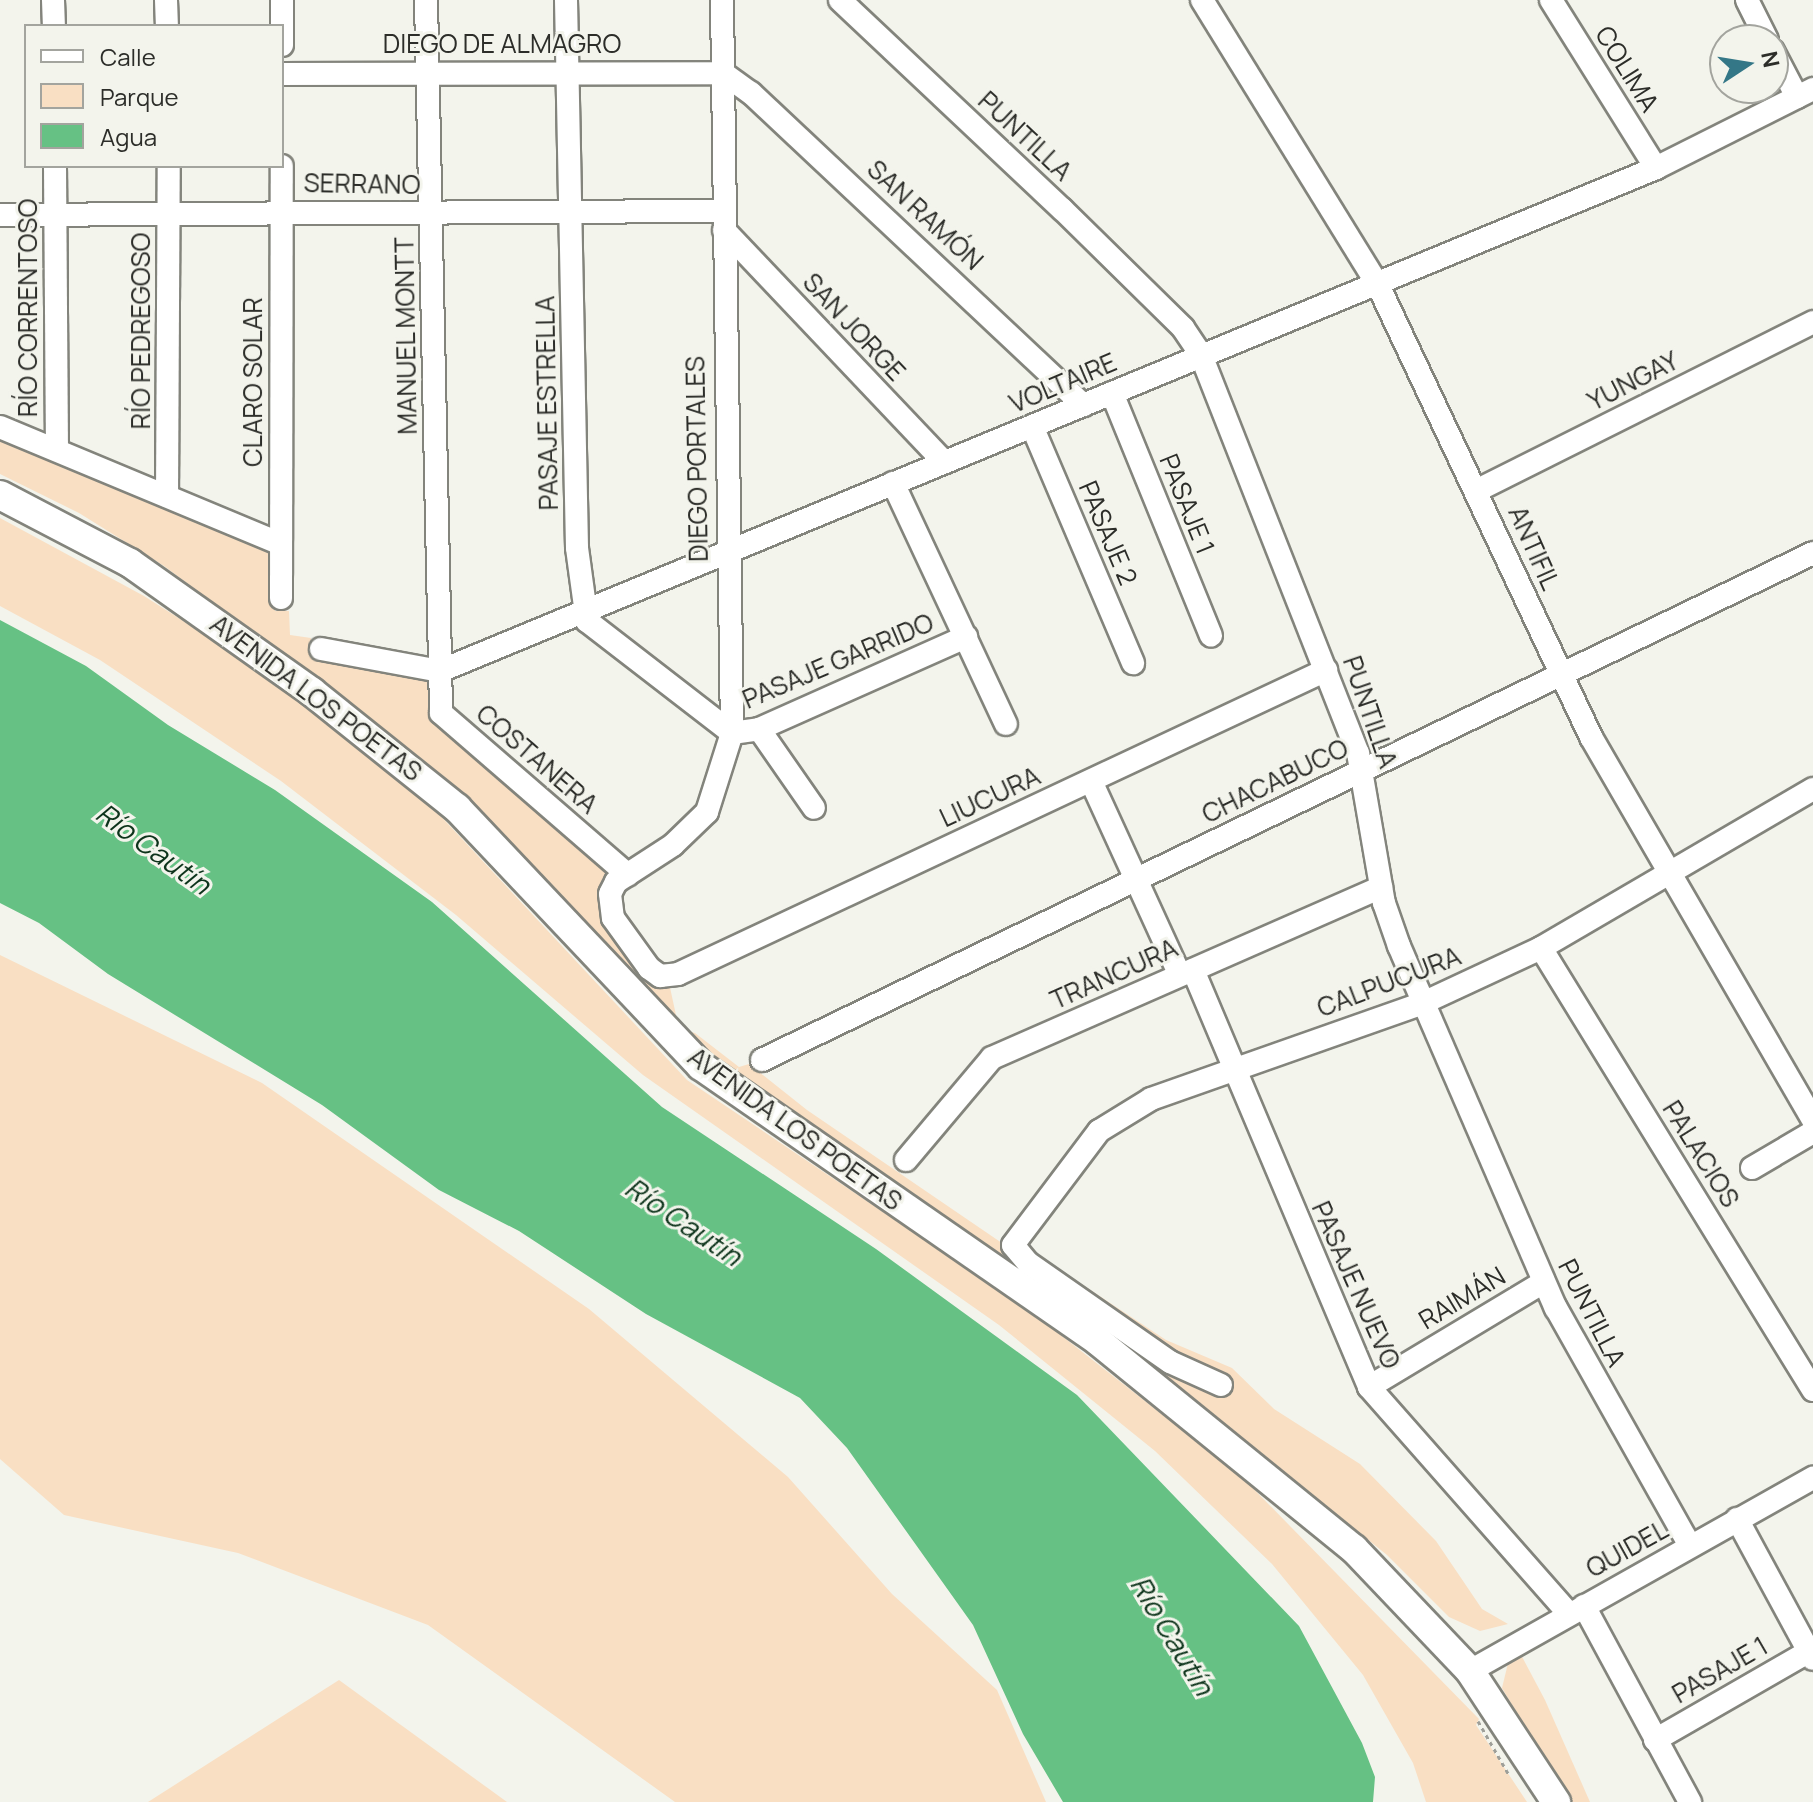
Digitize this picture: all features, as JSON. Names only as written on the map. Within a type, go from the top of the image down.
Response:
[{"type":"main road","name":"AVENIDA LOS POETAS","points":[[0,495],[77,532],[195,606],[407,766],[501,850],[701,1066],[1099,1342],[1354,1549],[1470,1671],[1556,1802]]},
{"type":"street","points":[[53,0],[54,24]]},
{"type":"street","points":[[166,0],[167,24]]},
{"type":"street","points":[[282,0],[282,24]]},
{"type":"street","name":"MANUEL MONTT","points":[[426,0],[440,671]]},
{"type":"street","name":"PASAJE ESTRELLA","points":[[566,0],[583,612]]},
{"type":"street","name":"DIEGO PORTALES","points":[[628,875],[673,845],[707,812],[732,733],[726,552],[722,0]]},
{"type":"street","name":"PUNTILLA","points":[[840,0],[1062,209],[1183,328],[1201,355],[1363,769],[1381,887],[1423,1003],[1544,1282],[1690,1546]]},
{"type":"street","name":"COLIMA","points":[[1551,0],[1656,168]]},
{"type":"street","points":[[1747,0],[1759,24]]},
{"type":"street","name":"ANTIFIL","points":[[1212,3],[1377,283],[1478,490],[1562,677],[1669,874],[1813,1120]]},
{"type":"street","name":"DIEGO DE ALMAGRO","points":[[284,74],[568,70],[723,73]]},
{"type":"street","points":[[1789,72],[1805,93]]},
{"type":"street","name":"SAN RAMÓN","points":[[723,73],[751,93],[1083,405]]},
{"type":"street","name":"VOLTAIRE","points":[[440,671],[1656,168],[1805,93]]},
{"type":"street","name":"RÍO CORRENTOSO","points":[[55,168],[57,450]]},
{"type":"street","name":"RÍO PEDREGOSO","points":[[167,496],[169,168]]},
{"type":"street","name":"CLARO SOLAR","points":[[281,598],[282,168]]},
{"type":"street","name":"SERRANO","points":[[0,215],[282,210],[432,214],[571,212],[724,221]]},
{"type":"street","name":"SAN JORGE","points":[[724,221],[944,462]]},
{"type":"street","name":"YUNGAY","points":[[1478,490],[1813,322]]},
{"type":"street","name":"PASAJE 1","points":[[1112,393],[1211,636]]},
{"type":"street","name":"PASAJE 2","points":[[1032,426],[1133,663]]},
{"type":"street","points":[[0,427],[281,544]]},
{"type":"street","points":[[893,483],[1006,724]]},
{"type":"street","name":"CHACABUCO","points":[[762,1060],[1363,769],[1562,677],[1813,553]]},
{"type":"street","points":[[583,612],[598,634],[732,733]]},
{"type":"street","name":"PASAJE GARRIDO","points":[[732,733],[759,729],[966,637]]},
{"type":"street","points":[[321,649],[440,671]]},
{"type":"street","name":"LIUCURA","points":[[628,875],[610,894],[613,918],[654,973],[678,974],[1326,670]]},
{"type":"street","name":"COSTANERA","points":[[440,671],[441,713],[628,875]]},
{"type":"street","points":[[759,729],[814,808]]},
{"type":"street","name":"PASAJE NUEVO","points":[[1091,781],[1135,879],[1186,972],[1232,1070],[1369,1387],[1576,1610],[1690,1802]]},
{"type":"street","name":"CALPUCURA","points":[[1221,1385],[1170,1362],[1028,1263],[1013,1245],[1109,1122],[1143,1102],[1423,1003],[1541,948],[1813,789]]},
{"type":"street","name":"TRANCURA","points":[[906,1160],[992,1058],[1381,887]]},
{"type":"street","name":"PALACIOS","points":[[1541,948],[1813,1390]]},
{"type":"street","points":[[1752,1168],[1813,1132]]},
{"type":"street","name":"RAIMÁN","points":[[1369,1387],[1544,1282]]},
{"type":"street","name":"QUIDEL","points":[[1470,1671],[1813,1478]]},
{"type":"street","points":[[1737,1519],[1812,1653]]},
{"type":"street","name":"PASAJE 1","points":[[1655,1740],[1812,1653]]},
{"type":"green space","points":[[0,436],[276,554],[275,611],[289,611],[290,635],[311,638],[309,656],[424,677],[433,692],[624,879],[607,894],[666,969],[679,1029],[695,1033],[739,1067],[749,1064],[807,1110],[1018,1254],[1024,1246],[1166,1340],[1232,1368],[1274,1409],[1360,1464],[1436,1541],[1482,1609],[1508,1624],[1480,1631],[1449,1617],[1387,1555],[1109,1330],[681,1036],[516,849],[422,759],[164,566],[79,513],[0,474]]},
{"type":"green space","points":[[0,518],[144,596],[303,697],[394,766],[687,1080],[1030,1311],[1242,1477],[1479,1719],[1476,1725],[1527,1802],[1426,1802],[1413,1763],[1363,1675],[1272,1564],[1155,1451],[999,1325],[643,1075],[456,915],[281,781],[100,660],[0,606]]},
{"type":"green space","points":[[0,955],[262,1083],[589,1309],[788,1477],[892,1594],[997,1690],[1046,1802],[675,1802],[428,1625],[238,1553],[64,1515],[0,1459]]},
{"type":"green space","points":[[1519,1651],[1545,1700],[1590,1802],[1569,1802],[1502,1688],[1509,1659]]},
{"type":"green space","points":[[339,1680],[507,1802],[148,1802]]},
{"type":"water","name":"Río Cautín","points":[[0,620],[86,666],[168,725],[275,790],[432,902],[662,1107],[876,1249],[1077,1395],[1299,1626],[1362,1743],[1375,1777],[1373,1802],[1063,1802],[1023,1734],[973,1625],[847,1448],[800,1398],[646,1314],[519,1231],[439,1190],[322,1105],[108,974],[39,923],[0,903]]}]
